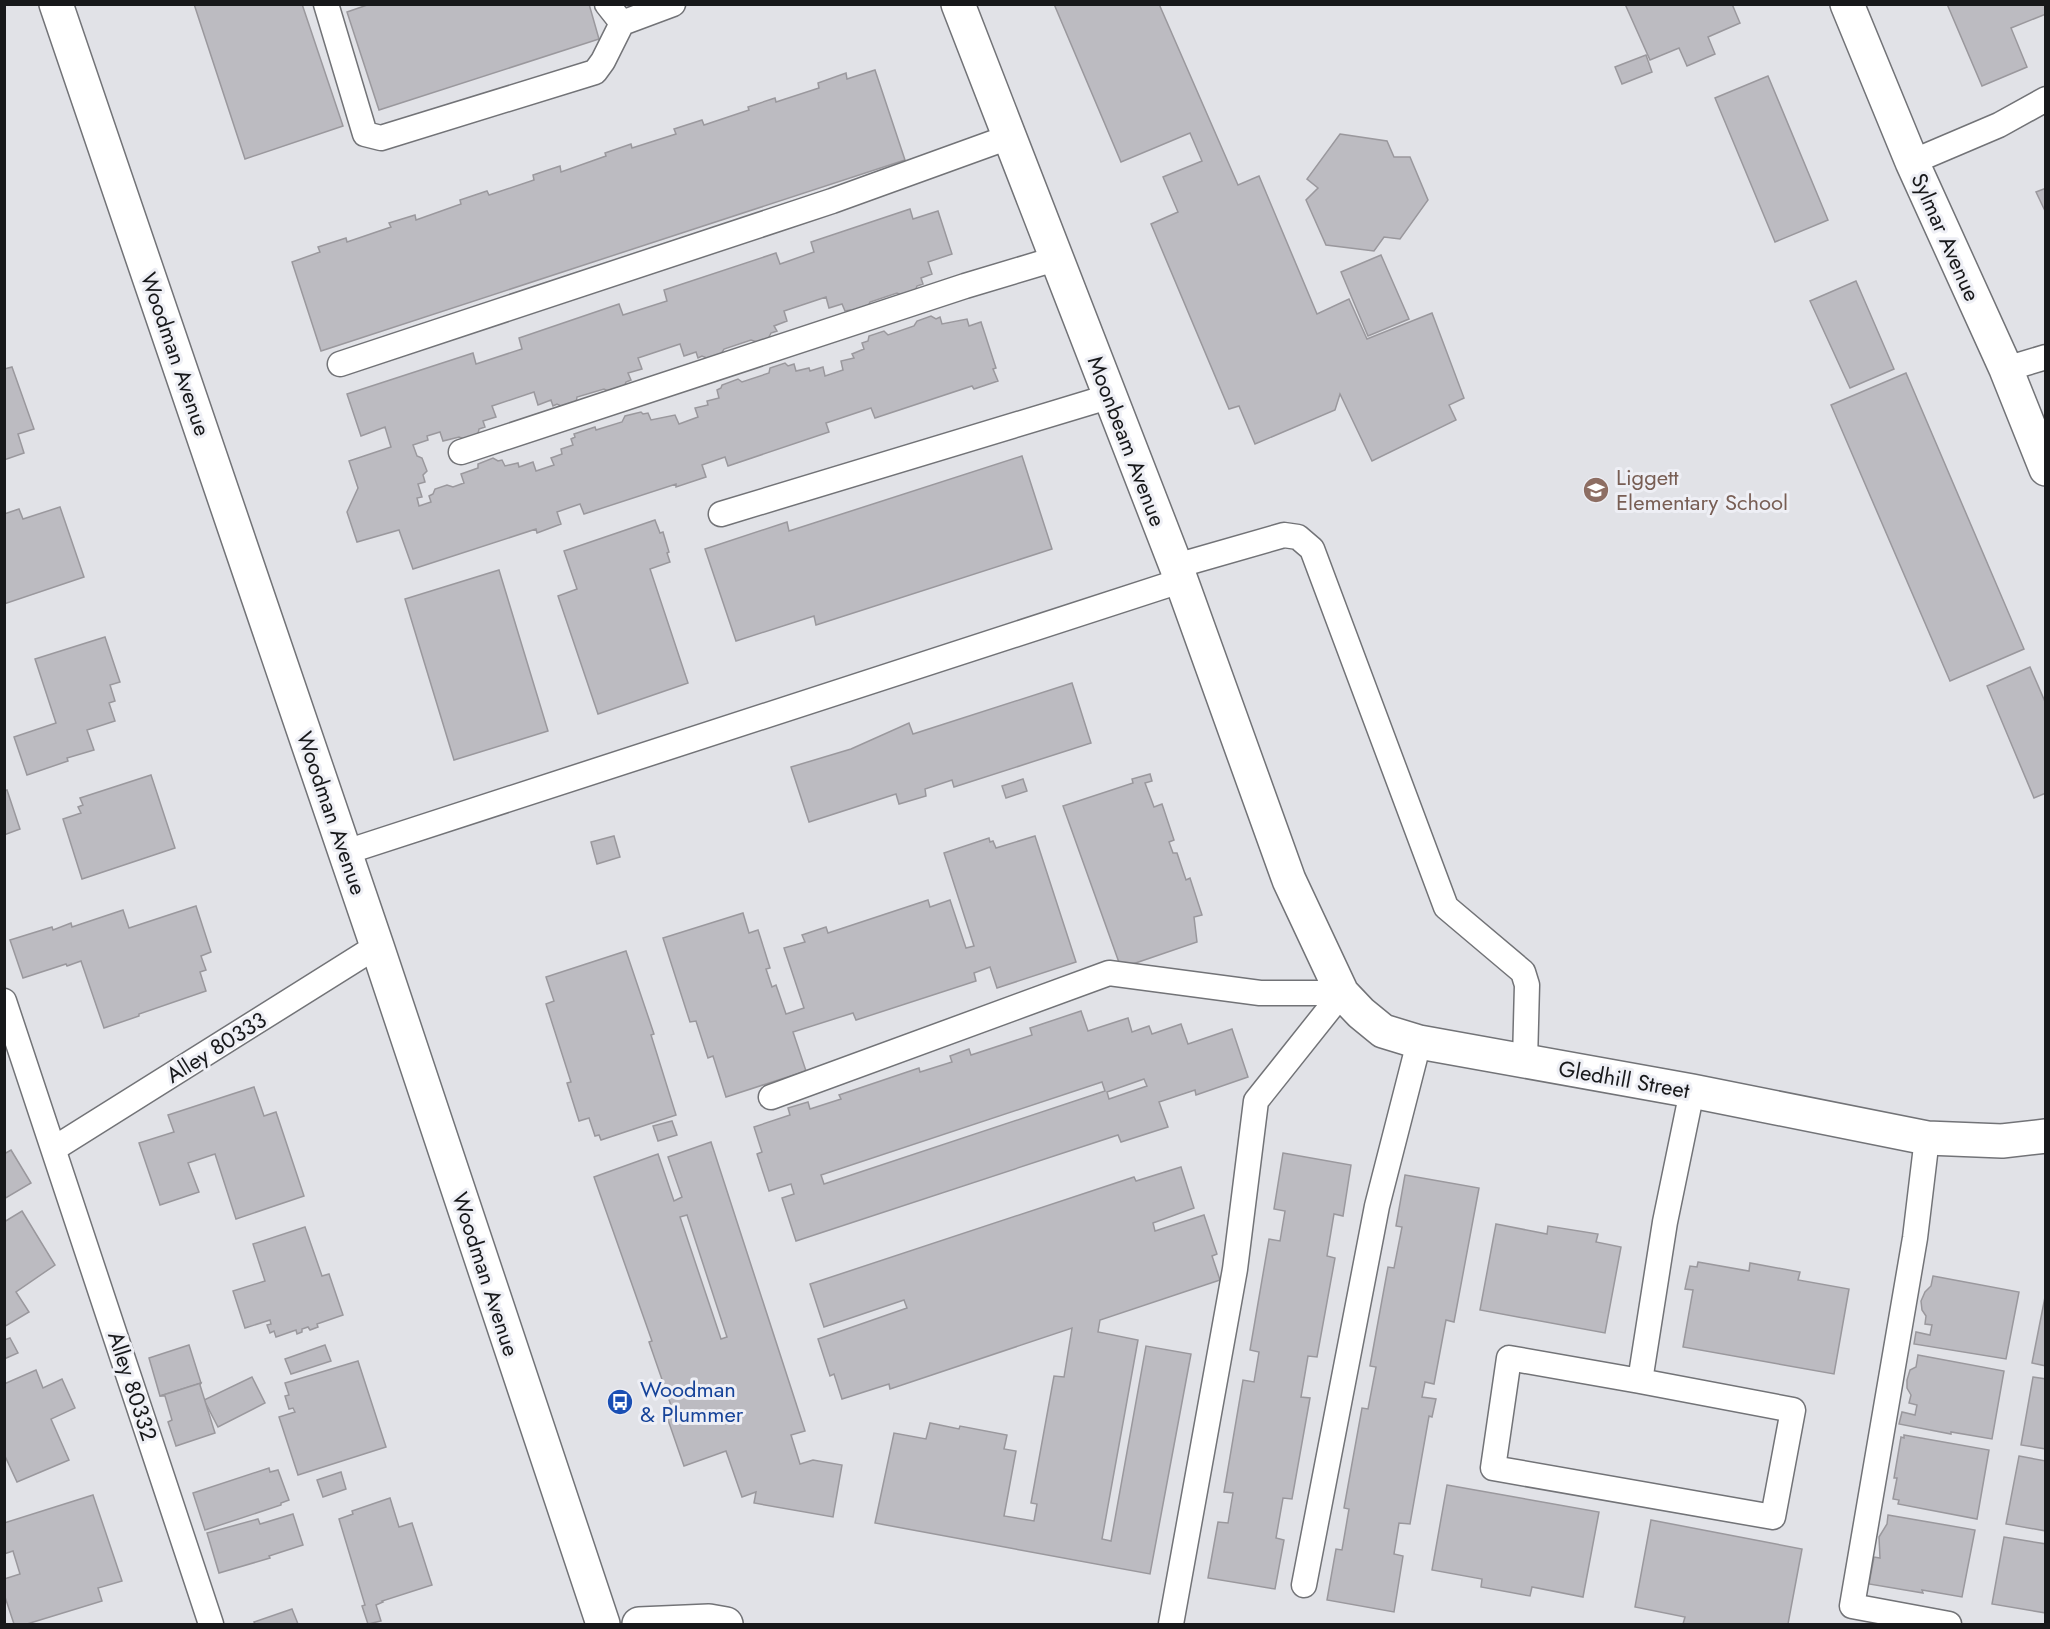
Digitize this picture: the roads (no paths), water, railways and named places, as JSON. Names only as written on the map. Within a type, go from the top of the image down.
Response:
[{"type":"street","name":"Woodman Avenue","points":[[56,4],[346,852],[603,1624]]},
{"type":"street","name":"Moonbeam Avenue","points":[[958,4],[1178,573],[1289,880]]},
{"type":"street","name":"Sylmar Avenue","points":[[1847,4],[1912,162],[2006,369],[2036,418],[2046,469]]},
{"type":"street","name":"Gledhill Street","points":[[1289,880],[1342,993],[1383,1031],[1419,1042],[1692,1091],[1927,1138],[2002,1141],[2046,1136]]},
{"type":"street","points":[[639,1624],[709,1622],[726,1624]]},
{"type":"lane","points":[[326,4],[365,134],[381,138],[595,72],[603,61],[615,14],[673,4]]},
{"type":"lane","points":[[1912,162],[1999,125],[2046,99]]},
{"type":"lane","points":[[340,364],[832,201],[1009,137]]},
{"type":"lane","points":[[461,452],[965,286],[1055,259]]},
{"type":"lane","points":[[2006,369],[2046,357]]},
{"type":"lane","points":[[721,514],[1111,396]]},
{"type":"lane","points":[[346,852],[1178,573],[1284,535],[1298,537],[1312,549],[1446,907],[1522,972],[1527,985],[1525,1061]]},
{"type":"lane","name":"Alley 80333","points":[[55,1148],[377,946]]},
{"type":"lane","points":[[771,1097],[1109,973],[1260,993],[1342,993]]},
{"type":"lane","points":[[1171,1624],[1235,1269],[1256,1101],[1342,993]]},
{"type":"lane","name":"Alley 80332","points":[[4,1001],[55,1148],[212,1624]]},
{"type":"lane","points":[[1304,1585],[1377,1206],[1419,1042]]},
{"type":"lane","points":[[1640,1381],[1665,1222],[1692,1091]]},
{"type":"lane","points":[[1927,1138],[1915,1238],[1852,1606],[1949,1624]]},
{"type":"lane","points":[[1509,1358],[1640,1381],[1793,1410],[1773,1517],[1493,1468],[1509,1358]]},
{"type":"place","name":"Liggett Elementary School","points":[[1596,490]]},
{"type":"place","name":"Woodman & Plummer","points":[[620,1402]]}]
